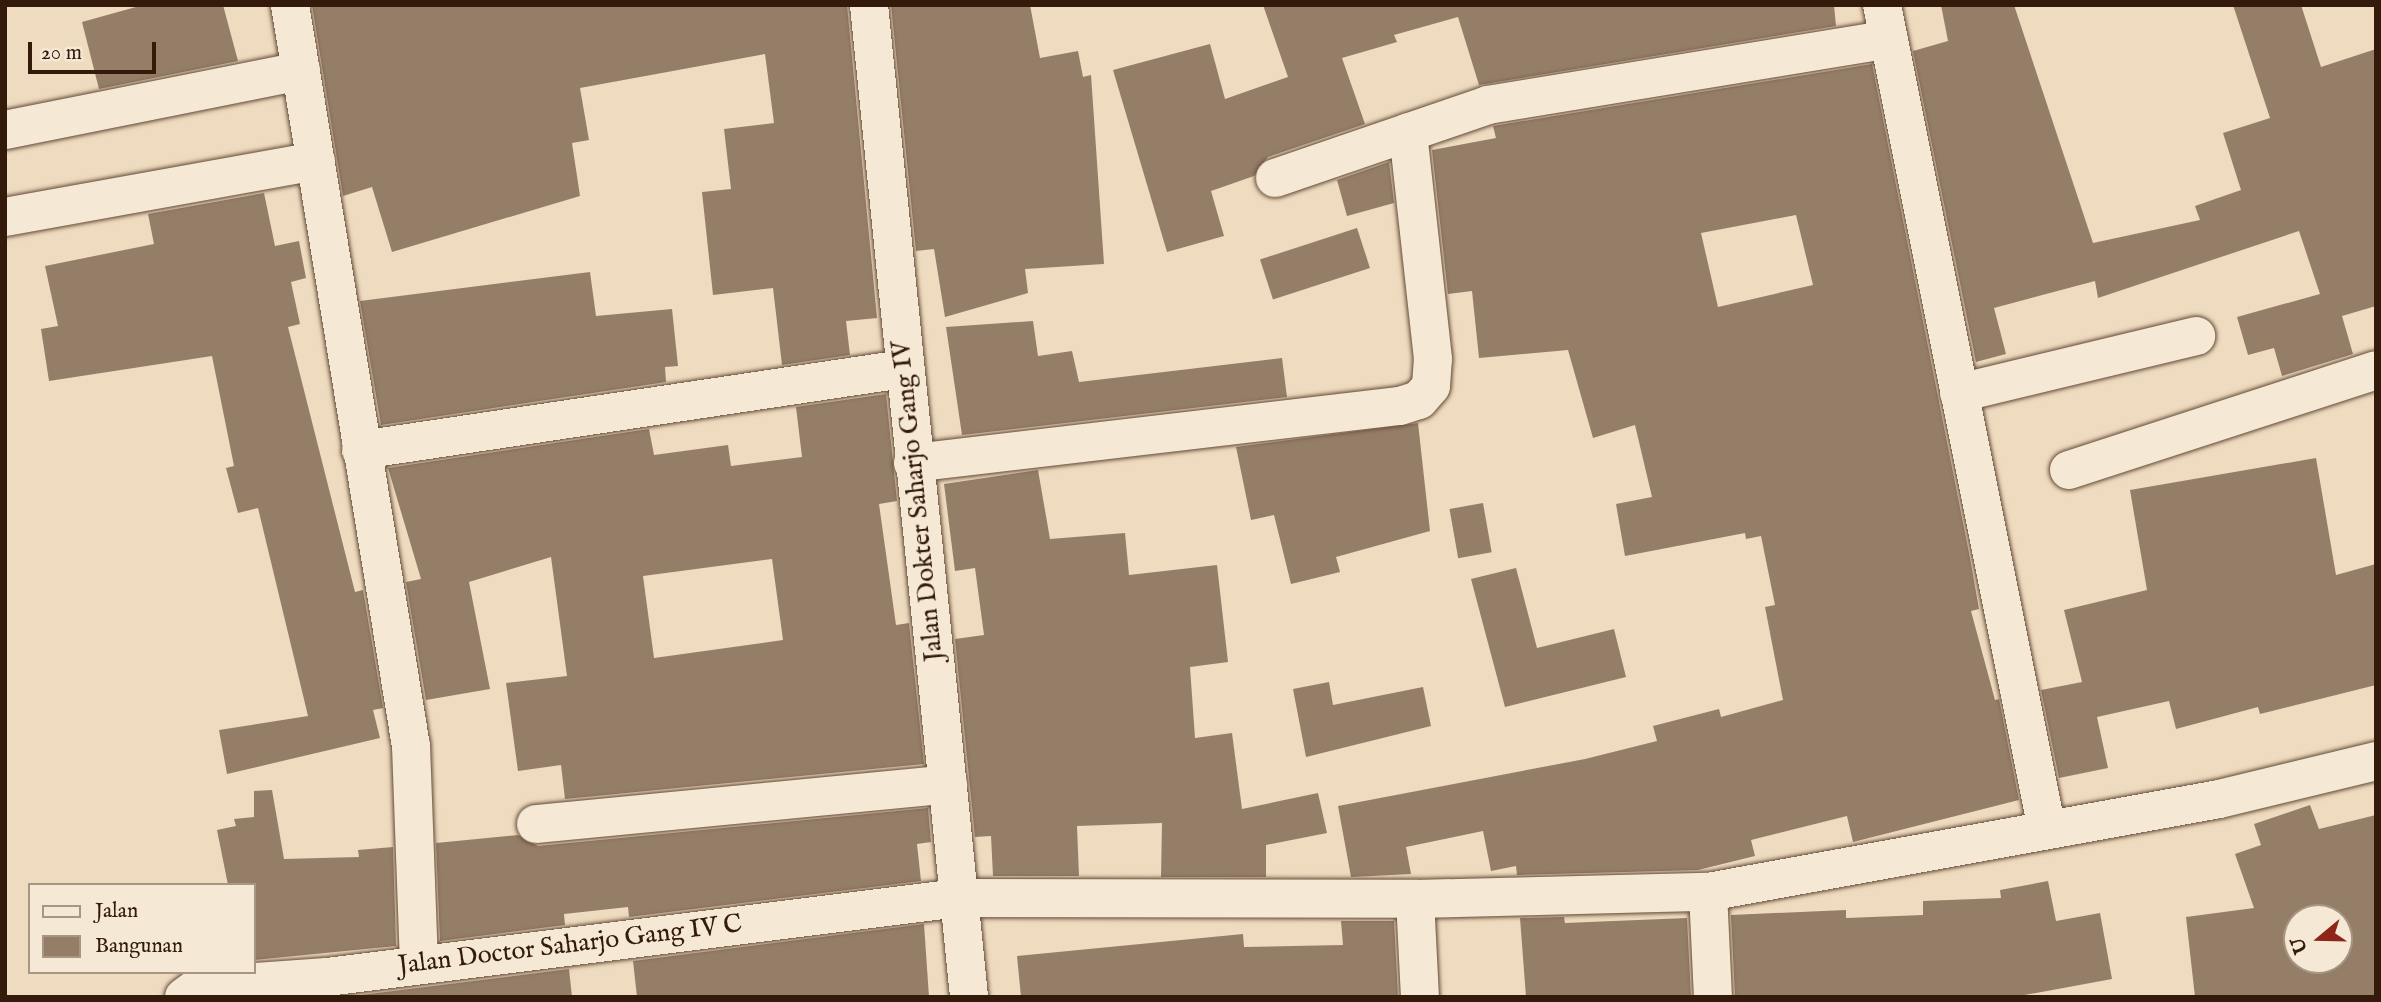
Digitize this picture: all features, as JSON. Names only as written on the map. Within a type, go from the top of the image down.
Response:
[{"type":"street","points":[[290,5],[411,746],[419,963]]},
{"type":"street","name":"Jalan Dokter Saharjo Gang IV","points":[[869,5],[903,369],[969,997]]},
{"type":"street","points":[[1275,178],[1488,105],[1885,22],[2047,830]]},
{"type":"street","points":[[5,130],[301,71]]},
{"type":"street","points":[[913,463],[1400,406],[1419,400],[1430,386],[1433,359],[1408,132]]},
{"type":"street","points":[[5,218],[316,161]]},
{"type":"street","points":[[1959,393],[2196,336]]},
{"type":"street","points":[[361,450],[903,369]]},
{"type":"street","points":[[2069,470],[2376,370]]},
{"type":"street","name":"Jalan Doctor Saharjo Gang IV C","points":[[184,997],[199,986],[327,977],[419,963],[959,898],[1415,899],[1708,892],[2219,800],[2376,761]]},
{"type":"street","points":[[536,824],[948,784]]},
{"type":"street","points":[[1708,892],[1713,997]]},
{"type":"street","points":[[1415,899],[1420,997]]},
{"type":"building","points":[[143,5],[223,5],[238,61],[99,89],[82,22]]},
{"type":"building","points":[[312,5],[847,5],[877,318],[846,321],[850,355],[782,365],[773,288],[713,295],[702,192],[731,189],[724,129],[774,123],[765,54],[580,88],[589,140],[572,143],[580,196],[392,252],[372,187],[343,196]]},
{"type":"building","points":[[891,5],[1030,5],[1040,58],[1078,51],[1083,77],[1091,75],[1104,264],[1025,269],[1028,293],[945,317],[934,249],[916,251]]},
{"type":"building","points":[[1263,5],[1834,5],[1836,26],[1479,85],[1458,17],[1394,35],[1397,42],[1342,58],[1365,124],[1268,157],[1254,176],[1211,191],[1224,236],[1167,252],[1113,70],[1210,44],[1225,99],[1288,77]]},
{"type":"building","points":[[1941,5],[2014,5],[2093,243],[2200,220],[2195,206],[2241,190],[2223,133],[2270,118],[2233,5],[2301,5],[2321,67],[2376,49],[2376,306],[2342,316],[2353,354],[2282,376],[2274,348],[2248,355],[2237,317],[2320,294],[2299,231],[2098,298],[2095,281],[1994,308],[2006,354],[1976,362],[1913,51],[1948,41]]},
{"type":"building","points":[[1872,64],[1970,558],[1979,609],[1971,611],[1995,700],[1999,699],[2019,800],[1853,842],[1847,816],[1751,840],[1755,856],[1698,870],[1517,875],[1516,866],[1491,871],[1483,831],[1406,847],[1411,874],[1351,877],[1338,806],[1585,759],[1657,741],[1653,726],[1719,709],[1721,717],[1783,700],[1765,607],[1775,605],[1761,536],[1746,539],[1745,533],[1625,556],[1616,504],[1652,497],[1635,425],[1593,438],[1568,350],[1479,358],[1472,291],[1448,294],[1432,150],[1496,138],[1493,126]],"holes":[[[1796,215],[1813,285],[1718,307],[1701,233]]]},
{"type":"building","points":[[1389,162],[1394,203],[1347,216],[1337,180]]},
{"type":"building","points":[[264,193],[275,246],[299,241],[306,278],[291,282],[300,324],[288,327],[355,592],[363,590],[383,708],[373,710],[380,738],[227,774],[219,730],[308,716],[258,508],[238,513],[226,468],[234,466],[212,356],[49,381],[41,329],[58,326],[45,266],[154,244],[148,214]]},
{"type":"building","points":[[1357,228],[1370,268],[1273,299],[1260,260]]},
{"type":"building","points":[[590,272],[596,316],[672,309],[678,366],[665,367],[666,382],[381,425],[360,301]]},
{"type":"building","points":[[1033,321],[1038,356],[1072,351],[1079,382],[1282,358],[1287,397],[962,435],[946,327]]},
{"type":"building","points":[[886,394],[897,501],[879,504],[896,625],[909,623],[924,764],[565,799],[561,765],[518,771],[506,683],[567,676],[551,557],[469,582],[490,689],[426,700],[406,582],[421,579],[388,468],[649,429],[654,455],[728,445],[731,466],[802,457],[796,407]],"holes":[[[772,559],[783,640],[654,658],[643,576]]]},
{"type":"building","points":[[1418,423],[1430,531],[1336,557],[1340,572],[1291,584],[1274,515],[1251,520],[1236,447]]},
{"type":"building","points":[[2316,458],[2336,575],[2376,564],[2376,685],[2260,714],[2258,707],[2176,729],[2169,701],[2097,717],[2108,768],[2059,778],[2041,690],[2082,682],[2064,610],[2147,590],[2130,490]]},
{"type":"building","points":[[1038,470],[1050,539],[1125,533],[1129,575],[1217,565],[1228,662],[1190,667],[1195,738],[1232,733],[1242,809],[1318,793],[1327,833],[1266,845],[1266,877],[1161,877],[1162,823],[1077,826],[1079,876],[993,876],[991,836],[975,837],[955,639],[984,635],[975,568],[955,571],[944,484]]},
{"type":"building","points":[[1483,503],[1492,552],[1458,558],[1450,509]]},
{"type":"building","points":[[1516,568],[1537,648],[1614,629],[1626,677],[1505,707],[1471,579]]},
{"type":"building","points":[[1329,682],[1333,705],[1423,687],[1431,726],[1306,757],[1293,689]]},
{"type":"building","points":[[272,790],[284,859],[359,857],[358,850],[393,847],[396,946],[256,960],[256,883],[228,883],[217,830],[236,826],[234,819],[254,817],[254,791]]},
{"type":"building","points":[[2310,805],[2319,829],[2376,815],[2376,997],[2195,997],[2186,917],[2254,908],[2235,854],[2261,845],[2254,824]]},
{"type":"building","points":[[928,808],[931,842],[917,844],[921,881],[629,917],[628,907],[564,914],[565,925],[440,941],[436,843],[518,835],[538,846]]},
{"type":"building","points":[[2048,881],[2056,921],[2100,913],[2112,979],[2014,997],[1735,997],[1731,915],[1846,910],[1846,918],[1923,915],[1923,901],[2001,898],[2000,890]]},
{"type":"building","points":[[1564,917],[1565,923],[1687,918],[1691,997],[1526,997],[1520,918]]},
{"type":"building","points":[[1341,921],[1394,921],[1398,997],[1021,997],[1017,956],[1243,934],[1244,947],[1343,945]]},
{"type":"building","points":[[924,924],[929,997],[637,997],[633,961]]},
{"type":"building","points":[[569,969],[572,997],[345,997]]}]
